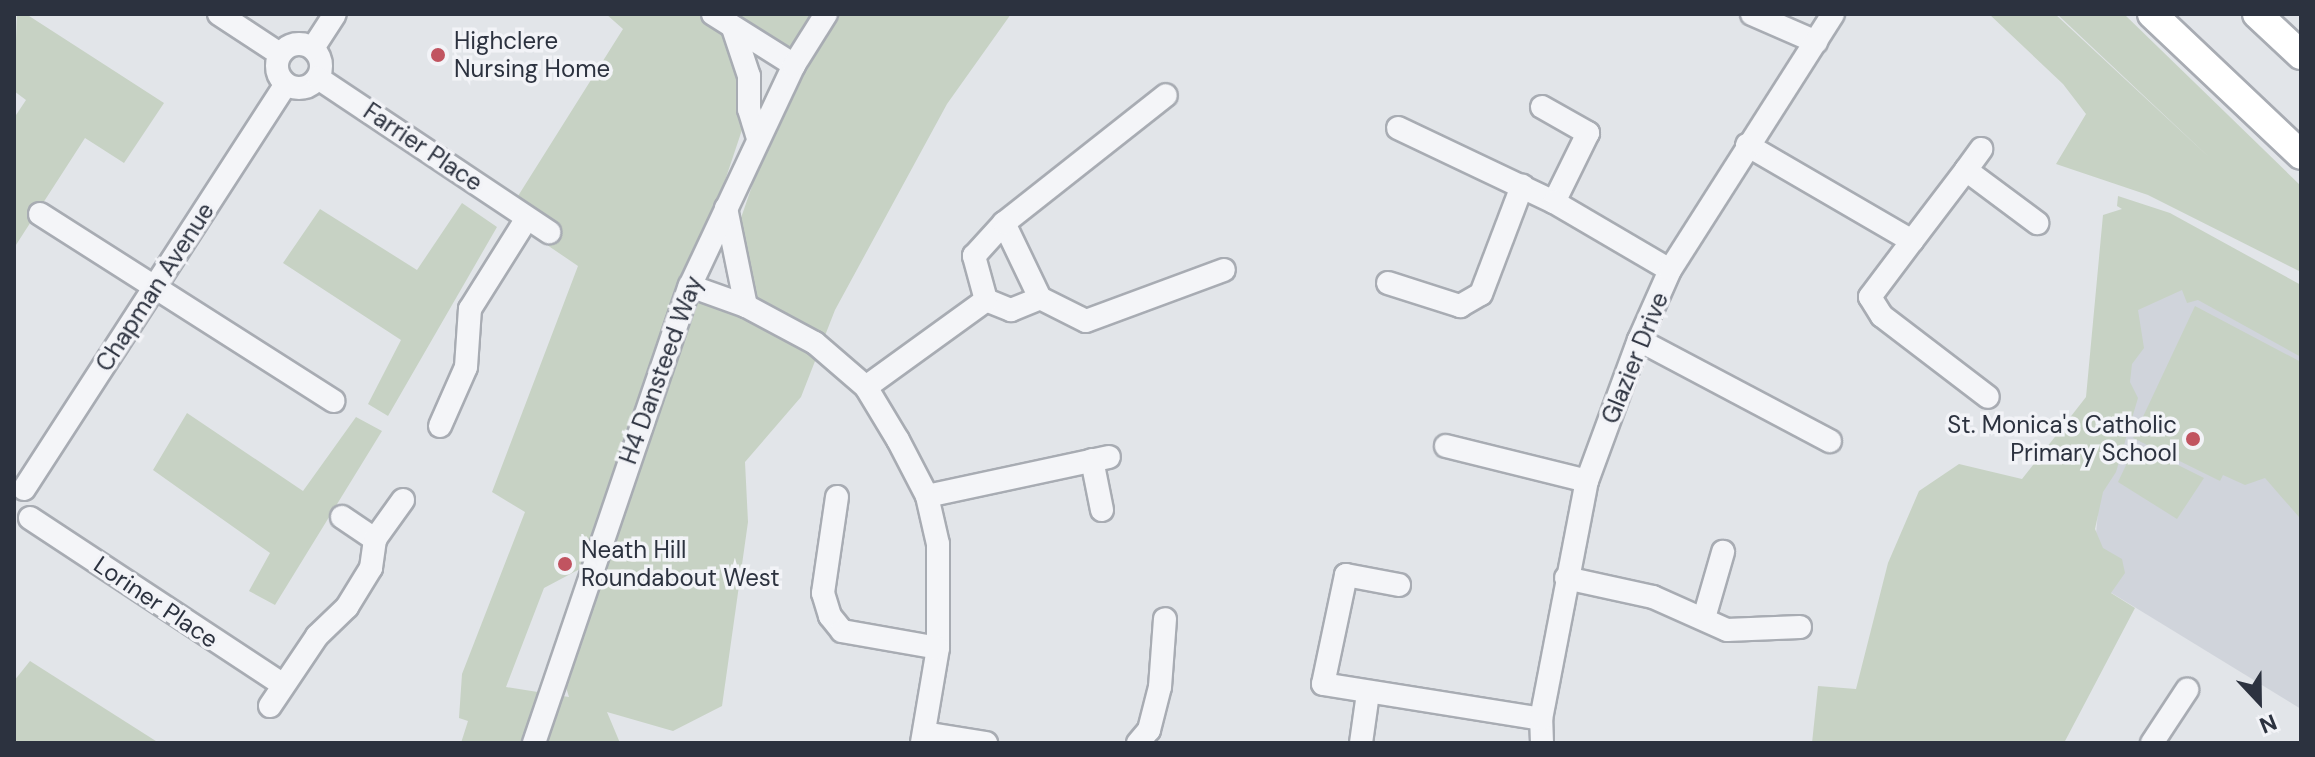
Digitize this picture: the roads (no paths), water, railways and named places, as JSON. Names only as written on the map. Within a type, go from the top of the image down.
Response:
[{"type":"main road","points":[[2152,14],[2301,155]]},
{"type":"main road","points":[[2257,14],[2301,55]]},
{"type":"street","points":[[219,14],[280,54]]},
{"type":"street","points":[[313,48],[335,14]]},
{"type":"street","points":[[713,14],[794,65]]},
{"type":"street","name":"H4 Dansteed Way","points":[[534,743],[690,286],[794,65],[826,14]]},
{"type":"street","points":[[1752,14],[1816,42]]},
{"type":"street","name":"Glazier Drive","points":[[1542,743],[1541,719],[1587,481],[1639,340],[1670,270],[1833,14]]},
{"type":"street","points":[[733,28],[749,76],[749,109],[758,139]]},
{"type":"street","points":[[296,44],[313,48],[320,58],[318,78],[303,87],[286,84],[278,72],[280,54],[296,44]]},
{"type":"street","name":"Farrier Place","points":[[318,78],[549,232]]},
{"type":"street","name":"Chapman Avenue","points":[[19,488],[286,84]]},
{"type":"street","points":[[986,300],[974,256],[1004,223],[1166,95]]},
{"type":"street","points":[[1542,107],[1588,133],[1554,202]]},
{"type":"street","points":[[1398,128],[1554,202],[1670,270]]},
{"type":"street","points":[[1747,145],[1912,241]]},
{"type":"street","points":[[1981,149],[1912,241],[1861,293],[1882,316],[1988,397]]},
{"type":"street","points":[[1966,170],[2037,223]]},
{"type":"street","points":[[1388,283],[1460,306],[1481,294],[1522,186]]},
{"type":"street","points":[[726,208],[746,306]]},
{"type":"street","points":[[40,214],[334,401]]},
{"type":"street","points":[[440,426],[466,367],[470,309],[527,218]]},
{"type":"street","points":[[1004,223],[1040,298],[1086,321],[1224,270]]},
{"type":"street","points":[[690,286],[746,306],[815,343],[866,387],[927,496],[938,544],[938,648],[923,738],[986,743]]},
{"type":"street","points":[[986,300],[1011,310],[1040,298]]},
{"type":"street","points":[[866,387],[986,300]]},
{"type":"street","points":[[1639,340],[1830,441]]},
{"type":"street","points":[[1446,446],[1587,481]]},
{"type":"street","points":[[927,496],[1100,458],[1102,510]]},
{"type":"street","points":[[19,488],[33,506],[22,523]]},
{"type":"street","points":[[837,497],[823,593],[830,616],[842,631],[938,648]]},
{"type":"street","points":[[270,706],[317,636],[347,607],[371,568],[375,539],[403,500]]},
{"type":"street","points":[[342,517],[375,539]]},
{"type":"street","name":"Loriner Place","points":[[22,523],[283,685]]},
{"type":"street","points":[[1704,618],[1723,552]]},
{"type":"street","points":[[1399,585],[1346,575],[1323,684],[1541,719]]},
{"type":"street","points":[[1566,578],[1653,597],[1727,630],[1800,627]]},
{"type":"street","points":[[1138,743],[1149,730],[1160,687],[1165,619]]},
{"type":"street","points":[[2152,743],[2187,690]]},
{"type":"street","points":[[1361,743],[1368,693]]},
{"type":"place","name":"Highclere Nursing Home","points":[[438,55]]},
{"type":"place","name":"St. Monica's Catholic Primary School","points":[[2193,439]]},
{"type":"place","name":"Neath Hill Roundabout West","points":[[565,564]]}]
